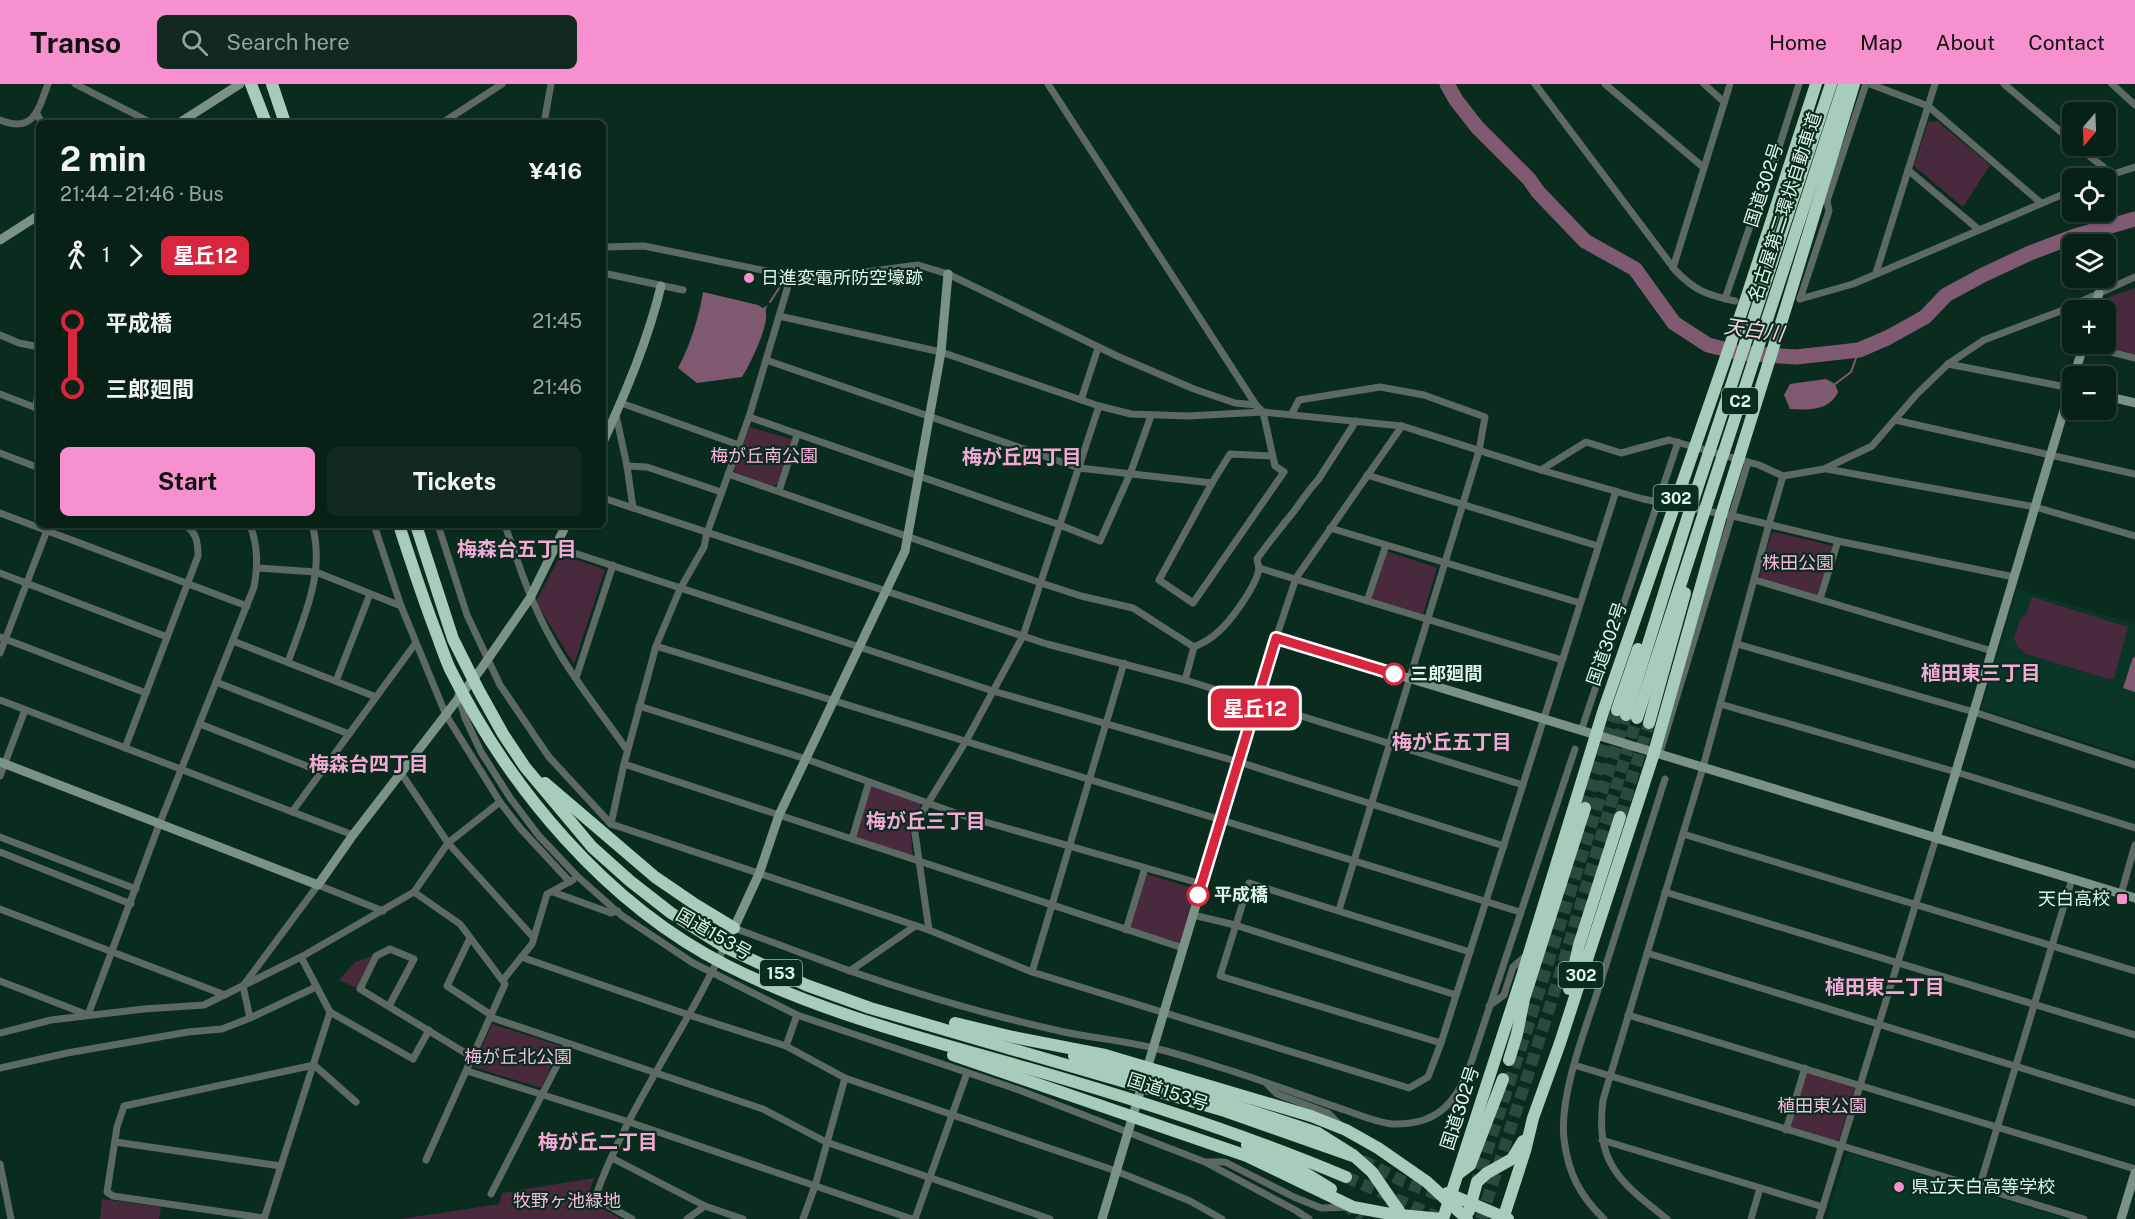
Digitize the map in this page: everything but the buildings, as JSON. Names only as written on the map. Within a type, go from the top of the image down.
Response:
[{"type":"highway","points":[[251,84],[265,120]]},
{"type":"highway","points":[[272,84],[284,120]]},
{"type":"highway","name":"国道302号","points":[[1443,1219],[1529,954],[1603,712],[1750,285],[1816,84]]},
{"type":"highway","name":"名古屋第二環状自動車道","points":[[1831,84],[1683,531],[1632,716],[1700,525],[1844,84]]},
{"type":"highway","name":"302","points":[[1504,1219],[1533,1118],[1657,753],[1660,732],[1720,514],[1854,84]]},
{"type":"highway","name":"国道153号","points":[[400,528],[448,666],[492,743],[548,820],[587,862],[644,911],[690,944],[725,964],[810,1001],[905,1034],[1183,1115],[1286,1151],[1346,1177]]},
{"type":"highway","name":"国道153号","points":[[417,528],[453,639],[478,690],[525,767],[592,847],[630,881],[688,924],[723,946],[806,985],[870,1008],[1214,1108],[1353,1156]]},
{"type":"highway","points":[[525,767],[655,877],[733,930]]},
{"type":"highway","points":[[1508,1062],[1517,1034],[1524,999],[1586,808]]},
{"type":"highway","points":[[1568,1016],[1569,990],[1579,945],[1620,817]]},
{"type":"highway","name":"153","points":[[906,1017],[946,1021],[1105,1055],[1311,1116],[1346,1130],[1372,1144],[1427,1182],[1453,1190],[1469,1214],[1504,1219]]},
{"type":"highway","name":"153","points":[[905,1034],[942,1051],[1247,1156],[1353,1207],[1443,1219]]},
{"type":"highway","points":[[1013,1037],[1318,1133],[1353,1155],[1372,1172],[1404,1215]]},
{"type":"highway","points":[[1052,1075],[1081,1089],[1241,1142],[1311,1176],[1331,1189]]},
{"type":"highway","points":[[1453,1190],[1470,1165],[1503,1079]]},
{"type":"highway","name":"302","points":[[1469,1214],[1477,1182],[1487,1173],[1512,1160],[1533,1118]]},
{"type":"highway","points":[[1443,1219],[1469,1214]]},
{"type":"street","points":[[0,120],[17,125],[27,123],[36,114],[48,84]]},
{"type":"street","points":[[75,84],[146,120]]},
{"type":"street","points":[[184,120],[240,84]]},
{"type":"street","points":[[447,120],[502,84]]},
{"type":"street","points":[[545,120],[551,84]]},
{"type":"street","points":[[1048,84],[1256,405],[1263,412],[1275,466],[1284,472],[1193,603],[1159,580],[1230,454],[1272,456]]},
{"type":"street","points":[[1536,84],[1673,268],[1689,285],[1711,296],[1735,301]]},
{"type":"street","points":[[1605,84],[1703,167]]},
{"type":"street","points":[[1704,84],[1724,102]]},
{"type":"street","points":[[1673,268],[1730,84]]},
{"type":"street","points":[[1725,299],[1761,194],[1768,182],[1799,84]]},
{"type":"street","points":[[2041,203],[1928,106],[1868,84],[1827,201],[1829,211],[1800,299],[1853,284],[2062,194]]},
{"type":"street","points":[[1876,273],[1935,84]]},
{"type":"street","points":[[2004,84],[2062,133]]},
{"type":"street","points":[[2112,84],[2135,105]]},
{"type":"street","points":[[36,114],[40,120]]},
{"type":"street","points":[[2090,156],[2104,168]]},
{"type":"street","points":[[2116,173],[2135,167]]},
{"type":"street","points":[[1908,170],[1978,230]]},
{"type":"street","points":[[0,240],[36,217]]},
{"type":"street","points":[[606,247],[644,246],[809,278],[918,265],[948,274],[1098,348],[1194,389],[1235,403],[1256,405]]},
{"type":"street","points":[[606,274],[683,290]]},
{"type":"street","points":[[632,1219],[595,1198],[603,1175],[629,1122],[733,930],[759,874],[779,815],[905,551],[941,352],[948,274]]},
{"type":"street","points":[[611,824],[627,750],[656,646],[680,589],[704,547],[721,492],[749,417],[790,276]]},
{"type":"street","points":[[1541,470],[1586,442],[1621,453],[1669,440],[1748,462],[1784,476],[1824,469],[1872,446],[1917,394],[1948,364],[1984,340],[2058,312],[2135,277]]},
{"type":"street","points":[[606,433],[621,403],[654,315],[661,286]]},
{"type":"street","points":[[2097,300],[2099,293]]},
{"type":"street","points":[[779,316],[941,352],[1099,406],[1151,416],[1263,412],[1402,426],[1541,470],[1659,502],[2014,577]]},
{"type":"street","points":[[0,335],[19,343],[36,346]]},
{"type":"street","points":[[1081,400],[1098,348]]},
{"type":"street","points":[[2116,353],[2135,358]]},
{"type":"street","points":[[766,360],[1079,468],[1212,483]]},
{"type":"street","points":[[1948,364],[2062,381]]},
{"type":"street","points":[[1292,414],[1299,400],[1380,387],[1424,394],[1485,417],[1479,451],[1339,910]]},
{"type":"street","points":[[0,394],[36,408]]},
{"type":"street","points":[[2116,398],[2135,403]]},
{"type":"street","points":[[621,403],[739,445]]},
{"type":"street","points":[[929,930],[914,826],[966,741],[1023,636],[1099,406]]},
{"type":"street","points":[[616,415],[633,508]]},
{"type":"street","points":[[749,417],[1100,541],[1130,474],[1151,416]]},
{"type":"street","points":[[1819,1219],[2062,418]]},
{"type":"street","points":[[1895,420],[2135,474]]},
{"type":"street","points":[[1185,680],[1194,647],[1221,630],[1252,587],[1259,568],[1257,559],[1318,480],[1356,421]]},
{"type":"street","points":[[1102,1219],[1192,915],[1296,578],[1402,426]]},
{"type":"street","points":[[779,491],[797,435]]},
{"type":"street","points":[[1581,731],[1678,442]]},
{"type":"street","points":[[0,453],[36,467]]},
{"type":"street","points":[[1657,753],[1733,516],[1748,462]]},
{"type":"street","points":[[627,466],[647,467],[721,492]]},
{"type":"street","points":[[1824,469],[2035,507],[2135,536]]},
{"type":"street","points":[[728,474],[1041,583],[1081,596],[1133,608],[1194,647]]},
{"type":"street","points":[[1367,475],[1598,546]]},
{"type":"street","points":[[1667,1219],[1631,1190],[1605,1154],[1600,1123],[1603,1100],[1703,767],[1784,476]]},
{"type":"street","points":[[439,528],[467,615],[500,685],[549,757],[611,824],[929,930],[1032,972],[1410,1088],[1428,1077],[1441,1043],[1616,491]]},
{"type":"street","points":[[606,499],[1023,636],[1185,680],[1523,785]]},
{"type":"street","points":[[0,513],[36,524]]},
{"type":"street","points":[[0,653],[3,638],[48,528],[247,606]]},
{"type":"street","points":[[125,748],[198,556],[198,542],[189,528]]},
{"type":"street","points":[[88,1016],[159,825],[254,586],[258,568],[256,539],[251,528]]},
{"type":"street","points":[[288,662],[311,598],[316,572],[316,538],[313,528]]},
{"type":"street","points":[[375,528],[415,644],[448,711],[500,802],[520,828],[570,882]]},
{"type":"street","points":[[506,528],[530,598],[554,645],[627,750]]},
{"type":"street","points":[[250,1018],[243,986],[353,836],[481,669],[530,598],[565,528]]},
{"type":"street","points":[[1330,528],[1580,603]]},
{"type":"street","points":[[1820,599],[1838,541]]},
{"type":"street","points":[[1367,601],[1386,544]]},
{"type":"street","points":[[556,547],[993,691],[1239,762],[1504,846]]},
{"type":"street","points":[[576,678],[613,565]]},
{"type":"street","points":[[258,568],[316,572],[401,606]]},
{"type":"street","points":[[1259,568],[1562,660]]},
{"type":"street","points":[[0,573],[167,637]]},
{"type":"street","points":[[1755,579],[1992,651]]},
{"type":"street","points":[[336,681],[370,594]]},
{"type":"street","points":[[3,638],[146,693]]},
{"type":"street","points":[[1276,638],[2135,898]]},
{"type":"street","points":[[233,641],[376,697]]},
{"type":"street","points":[[292,812],[415,644]]},
{"type":"street","points":[[1737,644],[1974,712],[2135,765]]},
{"type":"street","points":[[656,646],[1520,912]]},
{"type":"street","points":[[1032,972],[1124,663]]},
{"type":"street","points":[[448,666],[465,718],[481,752],[511,799],[539,836],[577,876],[618,911],[712,972],[797,1015],[1019,1090],[1128,1130],[1205,1162],[1309,1219]]},
{"type":"street","points":[[216,682],[349,734]]},
{"type":"street","points":[[0,700],[353,836]]},
{"type":"street","points":[[1720,704],[1956,772],[2135,828]]},
{"type":"street","points":[[639,706],[806,759],[961,815],[1202,884]]},
{"type":"street","points":[[0,776],[2,763],[26,710]]},
{"type":"street","points":[[200,724],[322,772]]},
{"type":"street","points":[[733,930],[850,971],[985,1013],[1153,1049],[1393,1124],[1417,1123],[1452,1102],[1468,1072],[1575,749]]},
{"type":"street","points":[[2,763],[383,910]]},
{"type":"street","points":[[624,764],[1183,948]]},
{"type":"street","points":[[401,773],[448,843],[533,937]]},
{"type":"street","points":[[1604,1219],[1586,1202],[1571,1171],[1564,1139],[1564,1119],[1574,1065],[1665,779]]},
{"type":"street","points":[[852,839],[869,782]]},
{"type":"street","points":[[0,1033],[51,1020],[144,1009],[204,1005],[300,957],[414,892],[448,843],[500,802]]},
{"type":"street","points":[[1683,834],[2135,971]]},
{"type":"street","points":[[0,837],[136,889]]},
{"type":"street","points":[[2121,894],[2135,845]]},
{"type":"street","points":[[0,852],[131,904]]},
{"type":"street","points":[[1126,930],[1145,868]]},
{"type":"street","points":[[503,980],[532,944],[547,894],[577,876]]},
{"type":"street","points":[[1979,1188],[2072,879]]},
{"type":"street","points":[[1441,1043],[1220,976],[1248,882],[1470,951]]},
{"type":"street","points":[[414,892],[460,924],[505,984],[426,1160]]},
{"type":"street","points":[[553,892],[611,913],[618,911]]},
{"type":"street","points":[[1665,892],[2135,1035]]},
{"type":"street","points":[[0,909],[225,995]]},
{"type":"street","points":[[1192,915],[1236,925],[1456,995]]},
{"type":"street","points":[[850,971],[915,926]]},
{"type":"street","points":[[470,938],[447,986],[491,1016],[763,1109],[826,1142],[1050,1219]]},
{"type":"street","points":[[389,1006],[414,959],[390,949],[376,956],[360,989],[472,1057]]},
{"type":"street","points":[[1647,953],[2135,1103]]},
{"type":"street","points":[[1489,1006],[1504,995],[1513,968],[1529,954]]},
{"type":"street","points":[[300,957],[330,1012],[413,1059],[429,1030]]},
{"type":"street","points":[[521,957],[786,1046],[846,1078],[1116,1172],[1190,1201],[1222,1219]]},
{"type":"street","points":[[0,981],[88,1016]]},
{"type":"street","points":[[0,1068],[67,1053],[188,1032],[222,1029],[316,987]]},
{"type":"street","points":[[314,1065],[124,1106],[117,1127],[107,1191],[113,1196],[264,1219],[314,1065],[330,1012]]},
{"type":"street","points":[[786,1046],[797,1015]]},
{"type":"street","points":[[1628,1015],[2135,1171],[2121,1219]]},
{"type":"street","points":[[491,1194],[568,1044]]},
{"type":"street","points":[[314,1065],[356,1102]]},
{"type":"street","points":[[1574,1065],[2084,1219]]},
{"type":"street","points":[[1786,1130],[1804,1068]]},
{"type":"street","points":[[467,1071],[629,1122],[913,1219],[968,1073]]},
{"type":"street","points":[[803,1219],[815,1186],[846,1078]]},
{"type":"street","points":[[1265,1083],[1276,1094],[1328,1113],[1346,1130]]},
{"type":"street","points":[[1602,1140],[1823,1208]]},
{"type":"street","points":[[115,1142],[281,1166]]},
{"type":"street","points":[[612,1158],[705,1206],[743,1219]]},
{"type":"street","points":[[1205,1162],[1225,1162],[1321,1208],[1353,1207]]},
{"type":"street","points":[[0,1164],[11,1219]]},
{"type":"street","points":[[1751,1219],[1760,1188]]},
{"type":"street","points":[[687,1219],[705,1206]]},
{"type":"shaded area","points":[[703,292],[763,308],[768,305],[760,340],[742,377],[697,383],[678,368],[694,331]]},
{"type":"shaded area","points":[[1826,379],[1835,384],[1838,392],[1829,403],[1818,408],[1790,409],[1784,395],[1790,384]]},
{"type":"shaded area","points":[[2017,589],[2135,624],[2135,750],[2132,757],[1981,709]]},
{"type":"shaded area","points":[[2133,657],[2135,658],[2135,692],[2123,688]]},
{"type":"shaded area","name":"県立天白高等学校","points":[[1849,1153],[2068,1219],[1827,1219],[1846,1155]]},
{"type":"green space","points":[[1937,121],[1990,165],[1963,207],[1914,166],[1928,122]]},
{"type":"green space","points":[[2135,288],[2135,354],[2116,349],[2116,300],[2108,300],[2109,297]]},
{"type":"green space","name":"梅が丘南公園","points":[[750,427],[794,440],[779,484],[773,486],[735,472],[733,467]]},
{"type":"green space","name":"株田公園","points":[[1775,532],[1833,546],[1818,596],[1759,578],[1771,534]]},
{"type":"green space","points":[[1386,551],[1437,568],[1423,614],[1371,599]]},
{"type":"green space","points":[[561,554],[605,570],[574,664],[536,602]]},
{"type":"green space","points":[[2032,597],[2128,627],[2114,678],[2108,679],[2026,654],[2018,647],[2014,638]]},
{"type":"green space","points":[[870,785],[920,804],[910,825],[913,859],[854,838]]},
{"type":"green space","points":[[1146,874],[1196,889],[1180,945],[1128,929]]},
{"type":"green space","points":[[372,956],[357,988],[339,980],[355,962]]},
{"type":"green space","name":"梅が丘北公園","points":[[492,1024],[561,1046],[541,1088],[473,1067]]},
{"type":"green space","name":"植田東公園","points":[[1809,1072],[1853,1086],[1855,1089],[1839,1139],[1836,1141],[1792,1128],[1790,1124],[1805,1074]]},
{"type":"green space","name":"牧野ヶ池緑地","points":[[594,1178],[587,1200],[621,1219],[401,1219],[499,1204],[502,1193]]},
{"type":"green space","points":[[102,1199],[161,1207],[159,1219],[100,1219]]},
{"type":"waterway","name":"天白川","points":[[1447,84],[1477,127],[1529,179],[1538,192],[1585,241],[1635,269],[1674,323],[1708,345],[1740,353],[1796,357],[1859,350],[1925,317],[1946,295],[1983,275],[2030,253],[2075,236],[2135,219]]},
{"type":"waterway","points":[[770,302],[781,285]]},
{"type":"waterway","points":[[1835,384],[1851,372],[1859,350]]},
{"type":"tunnel","points":[[1585,808],[1617,710]]},
{"type":"tunnel","points":[[1475,1187],[1626,715]]},
{"type":"tunnel","points":[[1481,1219],[1547,1016],[1637,718]]},
{"type":"tunnel","points":[[1620,817],[1649,723]]},
{"type":"tunnel","points":[[1362,1160],[1404,1182],[1442,1196]]},
{"type":"tunnel","points":[[1346,1177],[1437,1217]]},
{"type":"tunnel","points":[[1345,1203],[1361,1219]]},
{"type":"bus line","name":"星丘12","points":[[1198,895],[1276,638],[1394,674]]},
{"type":"place","name":"日進変電所防空壕跡","points":[[749,278]]},
{"type":"place","name":"三郎廻間","points":[[1394,674]]},
{"type":"place","name":"平成橋","points":[[1198,895]]},
{"type":"place","name":"天白高校","points":[[2122,899]]},
{"type":"place","name":"県立天白高等学校","points":[[1899,1187]]},
{"type":"district","name":"梅が丘四丁目","points":[[1022,457]]},
{"type":"district","name":"梅森台五丁目","points":[[517,549]]},
{"type":"district","name":"植田東三丁目","points":[[1981,673]]},
{"type":"district","name":"梅が丘五丁目","points":[[1452,742]]},
{"type":"district","name":"梅森台四丁目","points":[[369,764]]},
{"type":"district","name":"梅が丘三丁目","points":[[926,821]]},
{"type":"district","name":"植田東二丁目","points":[[1885,987]]},
{"type":"district","name":"梅が丘二丁目","points":[[598,1142]]}]
